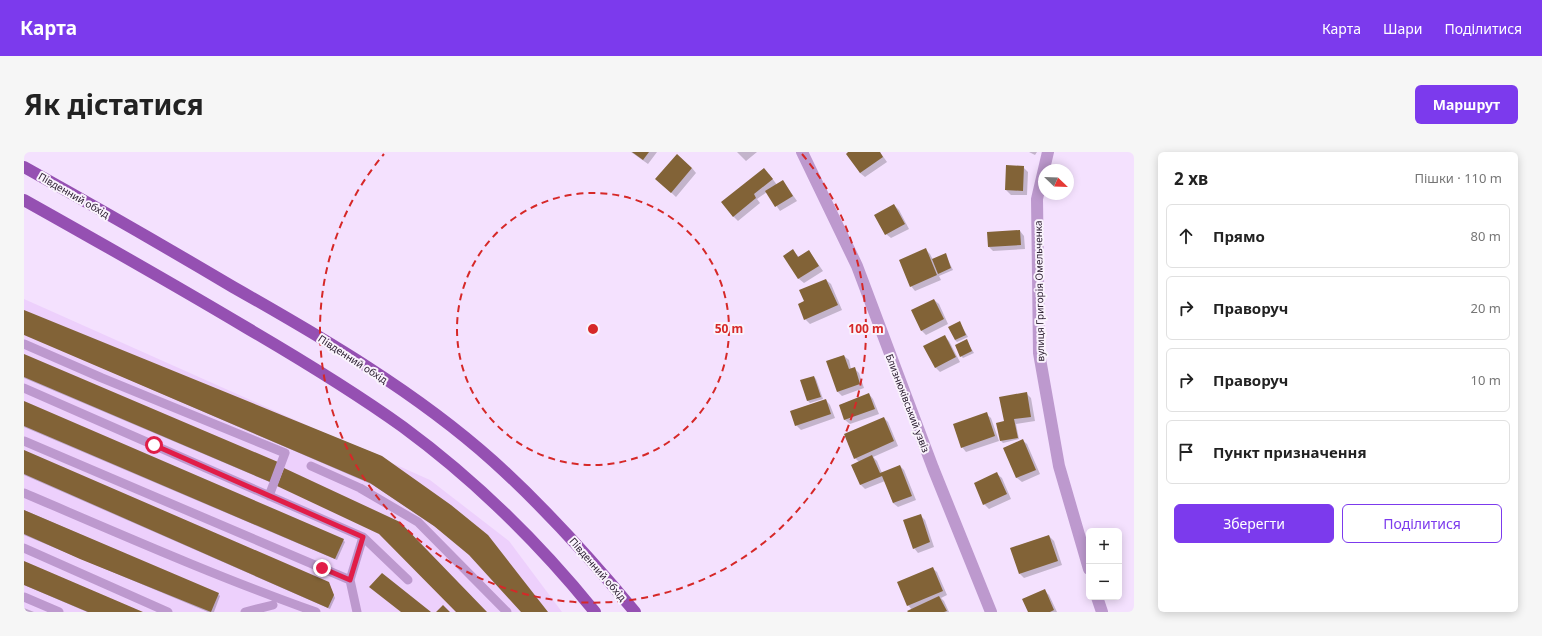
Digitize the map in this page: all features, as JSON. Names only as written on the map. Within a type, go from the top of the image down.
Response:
[{"type":"main road","name":"Південний обхід","points":[[24,167],[315,333],[433,412],[492,460],[549,514],[604,574],[635,612]]},
{"type":"main road","points":[[24,200],[196,297],[294,355],[403,427],[467,479],[527,534],[595,612]]},
{"type":"street","name":"Близнюківський узвіз","points":[[802,152],[857,266],[933,468],[991,612]]},
{"type":"street","name":"вулиця Григорія Омельченка","points":[[1048,152],[1037,199],[1039,353],[1059,466],[1088,564]]},
{"type":"street","points":[[1098,600],[1102,612]]},
{"type":"lane","points":[[24,344],[102,378],[284,452],[269,496]]},
{"type":"lane","points":[[24,388],[363,537],[408,580]]},
{"type":"lane","points":[[24,441],[350,580]]},
{"type":"lane","points":[[311,466],[360,488],[418,522],[507,612]]},
{"type":"lane","points":[[24,493],[126,537],[316,612]]},
{"type":"lane","points":[[357,612],[350,580],[363,537]]},
{"type":"lane","points":[[24,548],[168,612]]},
{"type":"lane","points":[[245,612],[275,609],[263,592]]},
{"type":"lane","points":[[24,597],[59,612]]},
{"type":"shaded area","points":[[24,299],[430,480],[509,541],[562,612],[24,612]]},
{"type":"building","points":[[632,152],[649,152],[643,160]]},
{"type":"building","points":[[848,152],[880,152],[883,157],[860,173],[846,154]]},
{"type":"building","points":[[677,154],[692,168],[671,193],[655,179]]},
{"type":"building","points":[[1006,165],[1024,166],[1023,191],[1005,190]]},
{"type":"building","points":[[764,168],[773,179],[754,194],[756,198],[733,217],[721,202]]},
{"type":"building","points":[[783,180],[793,196],[775,207],[765,191]]},
{"type":"building","points":[[894,204],[905,224],[885,235],[874,215]]},
{"type":"building","points":[[1020,230],[1021,245],[988,247],[987,232]]},
{"type":"building","points":[[926,248],[937,275],[910,287],[899,260]]},
{"type":"building","points":[[793,249],[798,257],[809,250],[819,266],[798,279],[783,256]]},
{"type":"building","points":[[946,253],[951,268],[938,274],[932,259]]},
{"type":"building","points":[[826,279],[838,305],[804,320],[798,304],[804,301],[799,290]]},
{"type":"building","points":[[934,299],[944,319],[921,331],[911,310]]},
{"type":"building","points":[[24,310],[382,456],[451,505],[488,535],[548,612],[521,612],[469,555],[434,526],[370,483],[24,335]]},
{"type":"building","points":[[960,321],[966,335],[955,340],[948,327]]},
{"type":"building","points":[[945,335],[956,357],[935,368],[923,346]]},
{"type":"building","points":[[967,339],[972,351],[960,357],[955,345]]},
{"type":"building","points":[[24,354],[278,462],[270,482],[24,377]]},
{"type":"building","points":[[844,355],[849,369],[855,367],[860,384],[837,392],[826,361]]},
{"type":"building","points":[[814,376],[821,397],[807,401],[800,380]]},
{"type":"building","points":[[1027,392],[1031,417],[1014,419],[1018,438],[1000,441],[996,423],[1004,421],[999,397]]},
{"type":"building","points":[[869,393],[875,409],[844,420],[839,405]]},
{"type":"building","points":[[826,399],[831,414],[795,426],[790,411]]},
{"type":"building","points":[[24,401],[344,539],[335,559],[24,426]]},
{"type":"building","points":[[987,412],[995,436],[961,448],[953,424]]},
{"type":"building","points":[[884,417],[894,441],[854,459],[844,434]]},
{"type":"building","points":[[1023,439],[1036,470],[1016,478],[1003,448]]},
{"type":"building","points":[[24,450],[329,582],[334,595],[328,608],[24,474]]},
{"type":"building","points":[[872,455],[880,473],[900,465],[912,496],[893,503],[882,476],[860,485],[851,465]]},
{"type":"building","points":[[284,468],[400,522],[487,612],[456,612],[379,534],[277,486]]},
{"type":"building","points":[[997,472],[1007,494],[983,505],[974,483]]},
{"type":"building","points":[[24,510],[219,593],[211,612],[80,559],[24,534]]},
{"type":"building","points":[[921,514],[930,542],[913,549],[903,520]]},
{"type":"building","points":[[1049,535],[1058,561],[1019,574],[1010,548]]},
{"type":"building","points":[[24,561],[143,612],[88,612],[24,585]]},
{"type":"building","points":[[933,567],[943,591],[907,606],[897,582]]},
{"type":"building","points":[[382,573],[431,612],[401,612],[369,587]]},
{"type":"building","points":[[1045,589],[1054,610],[1050,612],[1028,612],[1022,599]]},
{"type":"building","points":[[939,596],[947,611],[907,611]]},
{"type":"building","points":[[443,605],[450,612],[436,612]]},
{"type":"route","points":[[154,445],[363,537],[350,580],[322,568]]}]
